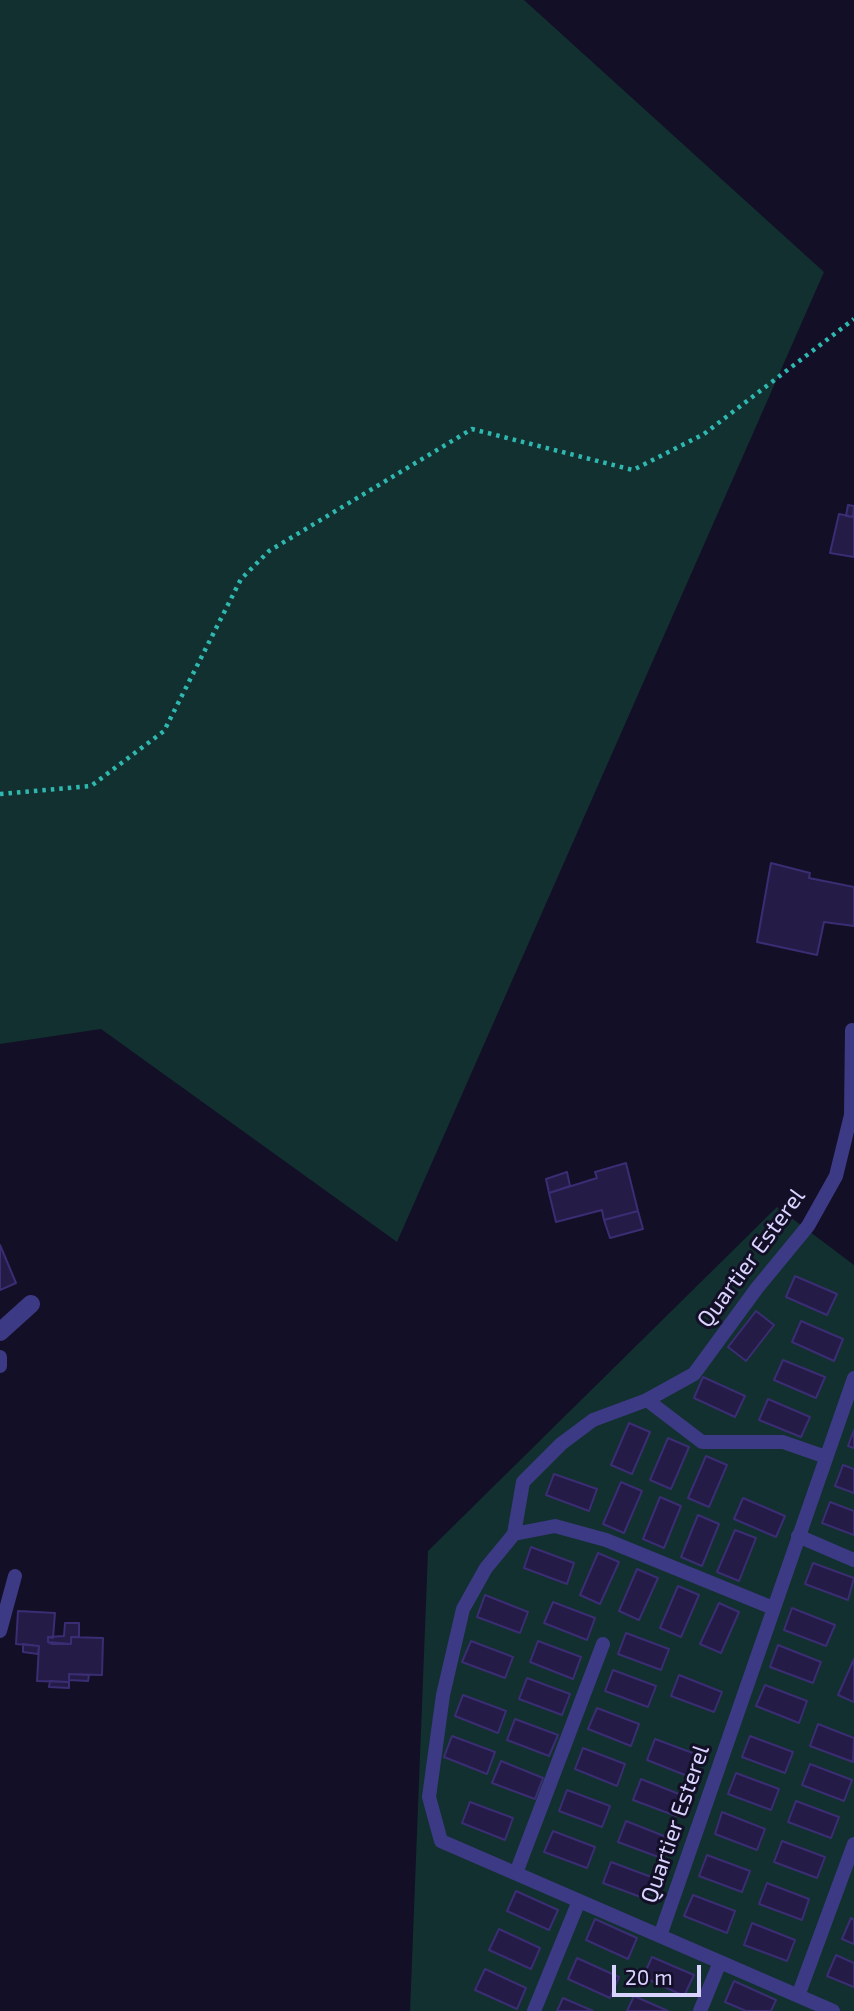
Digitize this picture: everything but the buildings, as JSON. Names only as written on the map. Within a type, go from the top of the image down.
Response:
[{"type":"street","points":[[0,1332],[32,1304]]},
{"type":"lane","name":"Quartier Esterel","points":[[833,2011],[441,1841],[429,1797],[443,1695],[463,1609],[486,1568],[513,1534],[523,1482],[561,1444],[593,1420],[647,1400],[694,1374],[757,1288],[808,1226],[836,1176],[850,1115],[852,1030]]},
{"type":"lane","points":[[0,1357],[0,1366]]},
{"type":"lane","name":"Quartier Esterel","points":[[660,1936],[854,1378]]},
{"type":"lane","points":[[647,1400],[702,1442],[783,1442],[826,1457]]},
{"type":"lane","points":[[513,1534],[555,1526],[606,1541],[773,1608]]},
{"type":"lane","points":[[798,1536],[854,1560]]},
{"type":"lane","points":[[0,1631],[15,1576]]},
{"type":"lane","points":[[516,1873],[603,1644]]},
{"type":"lane","points":[[798,1996],[854,1844]]},
{"type":"lane","points":[[534,2011],[579,1901]]},
{"type":"lane","points":[[700,2011],[720,1962]]},
{"type":"path","points":[[0,794],[91,786],[164,732],[242,579],[268,551],[472,429],[633,470],[704,434],[854,319]]},
{"type":"green space","points":[[0,0],[524,0],[824,272],[397,1242],[101,1029],[0,1044]]},
{"type":"green space","points":[[777,1207],[854,1265],[854,2011],[410,2011],[428,1551]]}]
